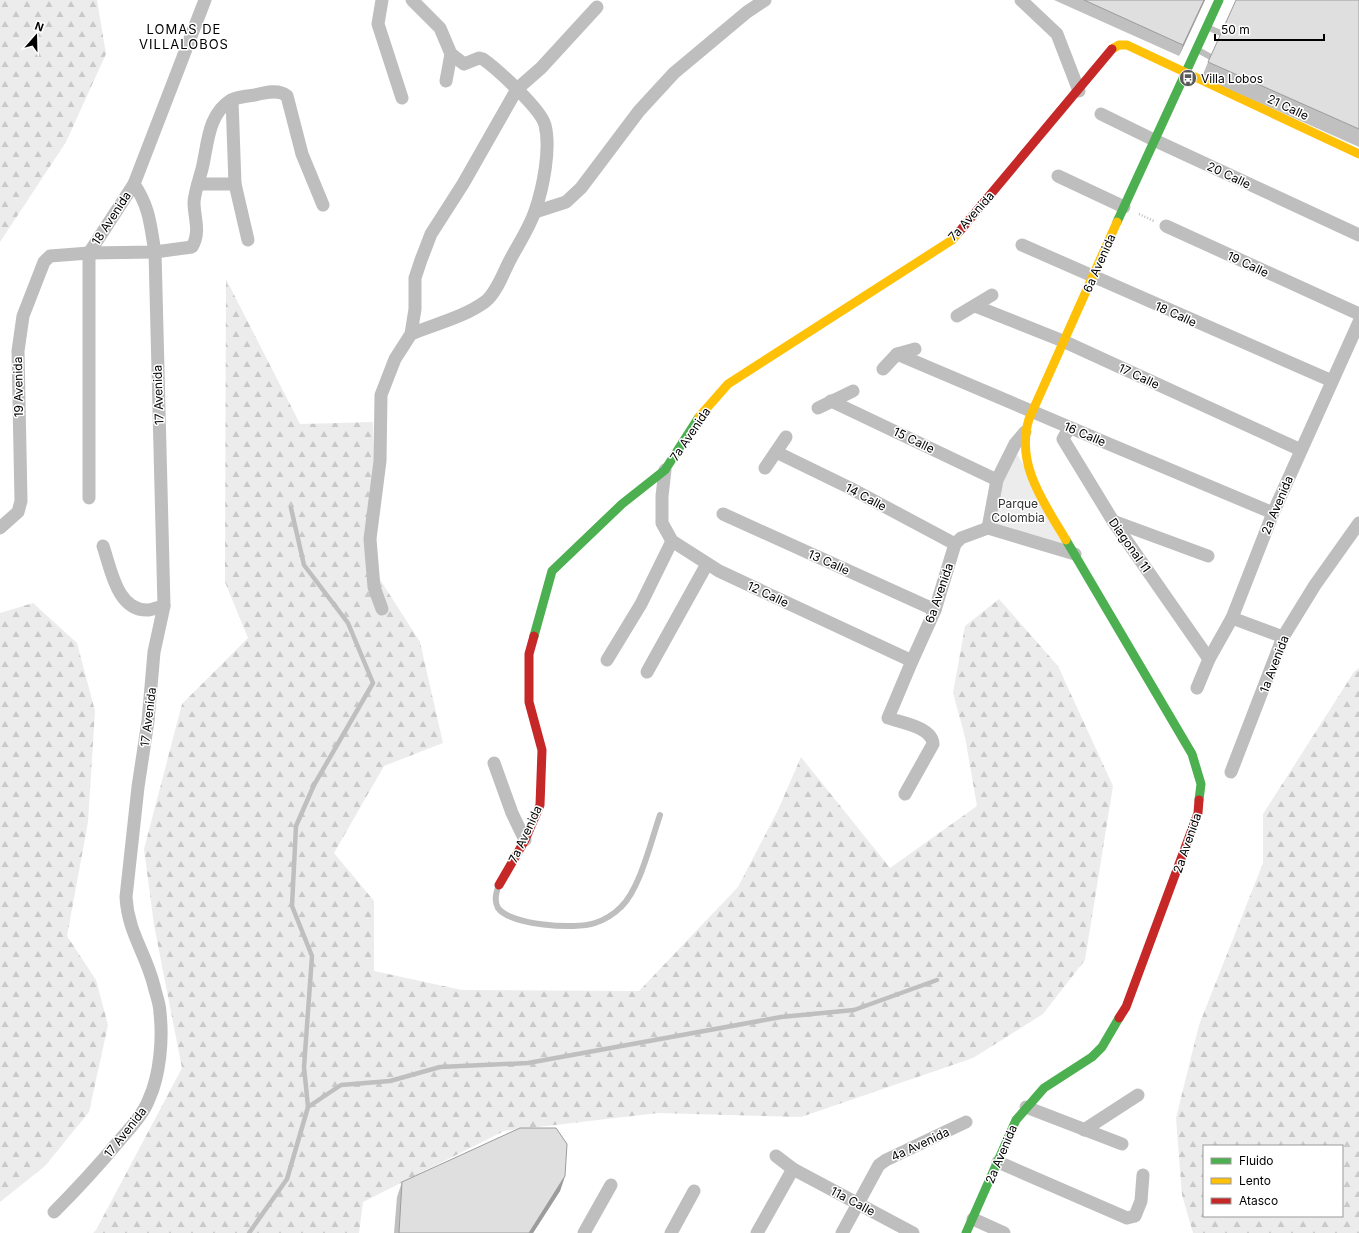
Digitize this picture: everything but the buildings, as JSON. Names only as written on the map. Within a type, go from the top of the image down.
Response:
[{"type":"main road","name":"6a Avenida","points":[[1025,432],[1032,411],[1063,341],[1219,0]]},
{"type":"main road","name":"7a Avenida","points":[[499,885],[525,840],[540,805],[542,750],[529,702],[528,654],[552,571],[622,504],[665,470],[703,411],[728,384],[952,240],[1079,91],[1112,49],[1119,45]]},
{"type":"main road","name":"21 Calle","points":[[1119,45],[1127,46],[1359,154]]},
{"type":"main road","name":"2a Avenida","points":[[966,1233],[998,1162],[1010,1130],[1026,1107],[1044,1088],[1092,1057],[1102,1047],[1118,1023],[1126,1007],[1194,827],[1201,803],[1201,784],[1187,744],[1075,554],[1044,505],[1032,481],[1027,464],[1025,432]]},
{"type":"street","name":"18 Avenida","points":[[89,498],[89,253],[134,184],[205,0]]},
{"type":"street","points":[[382,0],[378,24],[402,98]]},
{"type":"street","points":[[411,334],[474,309],[488,300],[504,273],[535,212],[547,149],[545,123],[517,90],[483,59],[479,58],[464,64],[451,54],[440,28],[412,0]]},
{"type":"street","points":[[535,212],[566,202],[581,188],[639,111],[674,73],[747,12],[765,0]]},
{"type":"street","points":[[1021,0],[1057,34],[1079,91]]},
{"type":"street","points":[[382,609],[374,587],[370,539],[380,461],[381,395],[395,360],[411,334],[415,309],[415,278],[431,234],[463,184],[517,90],[541,68],[597,7]]},
{"type":"street","points":[[446,81],[451,54]]},
{"type":"street","points":[[89,253],[155,252],[192,247],[196,239],[194,203],[208,137],[215,118],[232,100],[277,91],[283,92],[287,96],[302,154],[323,205]]},
{"type":"street","points":[[232,100],[235,184],[248,240]]},
{"type":"street","name":"20 Calle","points":[[1101,114],[1359,236]]},
{"type":"street","points":[[1058,176],[1124,207]]},
{"type":"street","name":"17 Avenida","points":[[54,1212],[86,1180],[140,1116],[150,1099],[156,1074],[160,1045],[160,1012],[150,969],[131,930],[126,897],[135,808],[148,721],[154,652],[164,606],[155,252],[144,199],[134,184]]},
{"type":"street","points":[[198,184],[235,184]]},
{"type":"street","name":"19 Calle","points":[[1166,226],[1359,314]]},
{"type":"street","name":"18 Calle","points":[[1022,244],[1093,277],[1332,381]]},
{"type":"street","name":"19 Avenida","points":[[0,528],[18,512],[21,501],[18,351],[23,316],[44,262],[50,256],[60,254],[89,253]]},
{"type":"street","points":[[957,316],[992,295]]},
{"type":"street","name":"17 Calle","points":[[975,306],[1063,341],[1301,450]]},
{"type":"street","name":"2a Avenida","points":[[1197,688],[1209,659],[1232,618],[1273,513],[1359,322]]},
{"type":"street","points":[[883,369],[897,354],[915,349]]},
{"type":"street","name":"16 Calle","points":[[897,354],[1273,513]]},
{"type":"street","points":[[818,408],[853,391]]},
{"type":"street","name":"15 Calle","points":[[831,401],[997,480]]},
{"type":"street","name":"Diagonal 11","points":[[1069,428],[1062,439],[1113,521],[1209,659]]},
{"type":"street","name":"6a Avenida","points":[[988,528],[997,480],[1014,444],[1025,432]]},
{"type":"street","points":[[765,468],[786,437]]},
{"type":"street","name":"14 Calle","points":[[776,452],[850,488],[955,544]]},
{"type":"street","name":"12 Calle","points":[[665,470],[662,496],[662,523],[672,541],[719,572],[912,661]]},
{"type":"street","name":"13 Calle","points":[[724,514],[935,610]]},
{"type":"street","points":[[1113,521],[1208,556]]},
{"type":"street","name":"1a Avenida","points":[[1231,772],[1283,636],[1315,585],[1359,523]]},
{"type":"street","points":[[955,544],[961,538],[988,528],[1075,554]]},
{"type":"street","points":[[607,660],[641,604],[672,541]]},
{"type":"street","name":"6a Avenida","points":[[912,661],[935,610],[955,544]]},
{"type":"street","points":[[103,546],[117,588],[125,600],[134,607],[148,610],[164,606]]},
{"type":"street","points":[[647,672],[706,564]]},
{"type":"street","points":[[1232,618],[1283,636]]},
{"type":"street","points":[[905,794],[933,744],[932,739],[927,732],[888,718],[912,661]]},
{"type":"street","points":[[494,763],[512,813],[525,840]]},
{"type":"street","points":[[1084,1130],[1138,1095]]},
{"type":"street","points":[[1026,1107],[1122,1144]]},
{"type":"street","name":"4a Avenida","points":[[842,1233],[879,1165],[886,1160],[966,1122]]},
{"type":"street","name":"11a Calle","points":[[776,1156],[793,1169],[913,1233]]},
{"type":"street","points":[[998,1162],[1113,1213],[1128,1218],[1135,1216],[1141,1200],[1143,1175]]},
{"type":"street","points":[[757,1233],[793,1169]]},
{"type":"street","points":[[584,1233],[611,1185]]},
{"type":"street","points":[[672,1233],[694,1191]]},
{"type":"street","points":[[973,1219],[1004,1233]]},
{"type":"lane","points":[[1207,27],[1234,39]]},
{"type":"lane","points":[[1196,50],[1223,63]]},
{"type":"lane","name":"7a Avenida","points":[[499,885],[495,898],[497,906],[506,914],[530,922],[553,926],[574,927],[595,923],[620,908],[633,892],[660,815]]},
{"type":"path","points":[[1138,214],[1166,226]]},
{"type":"green space","points":[[0,0],[97,0],[106,54],[66,142],[0,242]]},
{"type":"green space","points":[[226,279],[300,424],[373,422],[375,496],[372,567],[420,642],[443,743],[384,766],[334,853],[374,901],[374,971],[462,990],[639,991],[738,887],[778,810],[801,757],[890,868],[977,806],[965,737],[953,693],[965,626],[999,599],[1058,666],[1113,786],[1085,960],[1043,1014],[973,1058],[801,1117],[658,1113],[504,1131],[363,1202],[359,1233],[93,1233],[96,1230],[182,1068],[154,925],[144,849],[182,704],[248,638],[225,582]]},
{"type":"green space","name":"Parque Colombia","points":[[1013,447],[1073,551],[988,528]]},
{"type":"green space","points":[[33,603],[77,643],[95,711],[88,822],[67,936],[96,980],[108,1025],[89,1112],[45,1166],[0,1202],[0,613]]},
{"type":"green space","points":[[1359,668],[1359,1233],[1193,1233],[1182,1195],[1176,1118],[1199,1025],[1263,863],[1263,814],[1354,672]]},
{"type":"waterway","points":[[249,1233],[287,1179],[308,1107],[304,1067],[312,956],[292,906],[296,826],[314,785],[373,683],[348,623],[304,565],[291,508]]},
{"type":"waterway","points":[[308,1107],[341,1085],[390,1081],[440,1067],[528,1063],[781,1017],[854,1010],[937,980]]},
{"type":"traffic: fast","points":[[1117,222],[1219,0]]},
{"type":"traffic: fast","points":[[534,636],[552,571],[622,504],[665,470],[699,417]]},
{"type":"traffic: fast","points":[[1066,540],[1192,754],[1201,784],[1199,800]]},
{"type":"traffic: fast","points":[[966,1233],[1016,1120],[1044,1088],[1092,1057],[1102,1047],[1119,1018]]},
{"type":"traffic: slow","points":[[1112,49],[1119,45],[1127,45],[1359,154]]},
{"type":"traffic: slow","points":[[1066,540],[1049,512],[1034,482],[1026,452],[1026,436],[1029,419],[1117,222]]},
{"type":"traffic: slow","points":[[699,417],[728,384],[952,240],[959,232]]},
{"type":"traffic: jam","points":[[959,232],[1112,49]]},
{"type":"traffic: jam","points":[[499,885],[525,840],[540,805],[542,750],[529,702],[529,654],[534,636]]},
{"type":"traffic: jam","points":[[1119,1018],[1126,1007],[1198,813],[1199,800]]},
{"type":"place","name":"Villa Lobos","points":[[1188,78]]},
{"type":"district","name":"LOMAS DE VILLALOBOS","points":[[184,36]]}]
